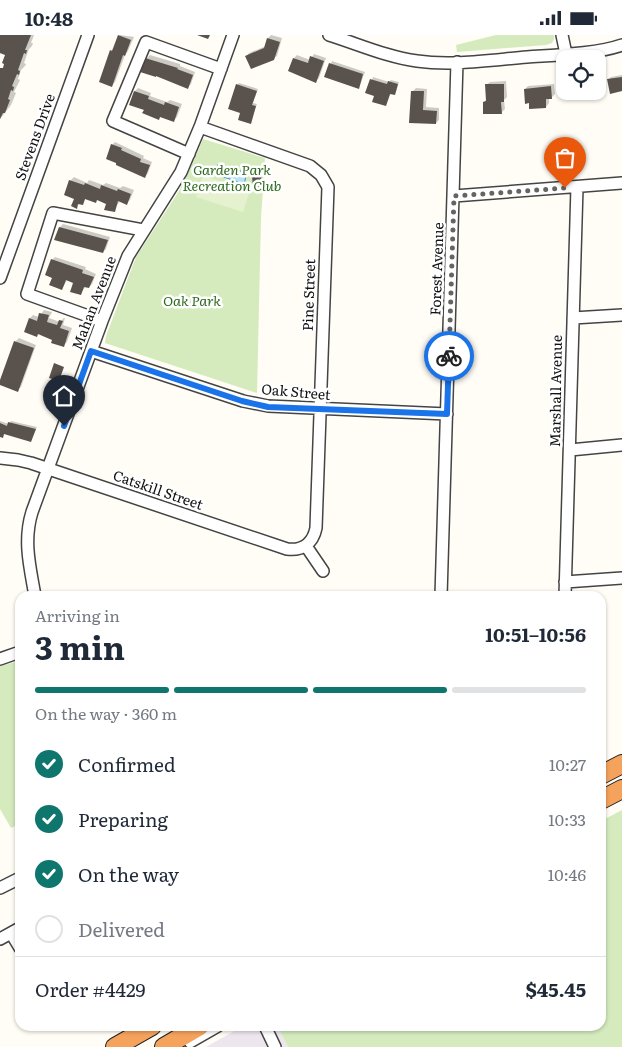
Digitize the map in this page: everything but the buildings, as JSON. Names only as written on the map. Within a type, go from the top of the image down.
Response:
[{"type":"highway","points":[[606,772],[622,763]]},
{"type":"highway","points":[[606,797],[622,789]]},
{"type":"highway","points":[[115,1047],[143,1031]]},
{"type":"highway","points":[[164,1047],[191,1031]]},
{"type":"street","name":"Stevens Drive","points":[[0,278],[88,35]]},
{"type":"street","name":"Mahan Avenue","points":[[34,591],[26,536],[30,518],[102,321],[128,256],[181,172],[190,154],[233,35]]},
{"type":"street","points":[[329,35],[402,58],[431,62],[457,63],[556,55]]},
{"type":"street","points":[[562,35],[565,50]]},
{"type":"street","points":[[190,154],[113,121],[146,43],[221,69]]},
{"type":"street","points":[[591,50],[622,45]]},
{"type":"street","name":"Forest Avenue","points":[[441,591],[457,63]]},
{"type":"street","name":"Pine Street","points":[[200,127],[310,165],[325,180],[328,194],[316,528],[312,539],[306,546]]},
{"type":"street","points":[[454,196],[622,183]]},
{"type":"street","name":"Marshall Avenue","points":[[565,591],[577,187]]},
{"type":"street","points":[[102,321],[28,294],[53,213],[143,230]]},
{"type":"street","points":[[573,318],[622,315]]},
{"type":"street","name":"Oak Street","points":[[91,351],[255,404],[288,408],[447,414]]},
{"type":"street","points":[[570,449],[622,445]]},
{"type":"street","name":"Catskill Street","points":[[0,459],[18,460],[48,469],[287,549],[306,546]]},
{"type":"street","points":[[306,546],[324,571]]},
{"type":"street","points":[[565,582],[622,578]]},
{"type":"street","points":[[0,659],[15,654]]},
{"type":"street","points":[[0,888],[15,880]]},
{"type":"street","points":[[0,939],[15,931]]},
{"type":"street","points":[[169,1047],[176,1047],[187,1043],[209,1031]]},
{"type":"street","points":[[262,1031],[273,1043]]},
{"type":"street","points":[[267,1031],[273,1043]]},
{"type":"shaded area","points":[[234,1031],[280,1031],[288,1047],[206,1047]]},
{"type":"green space","points":[[496,35],[554,35],[554,39],[552,43],[546,45],[457,52],[456,45]]},
{"type":"green space","name":"Oak Park","points":[[203,139],[265,158],[261,218],[257,393],[105,343],[136,257],[179,191]]},
{"type":"green space","points":[[203,176],[250,190],[243,212],[196,197]]},
{"type":"green space","points":[[15,662],[15,826],[11,828],[0,809],[0,666]]},
{"type":"green space","points":[[622,810],[622,1047],[288,1047],[280,1031],[606,1031],[606,818]]},
{"type":"water","points":[[218,164],[247,173],[244,184],[215,174]]},
{"type":"way so far","points":[[449,356],[454,196],[565,188]]},
{"type":"route","points":[[64,426],[91,351],[242,401],[268,407],[447,414],[449,356]]},
{"type":"park label","name":"Garden Park Recreation Club","points":[[232,178]]}]
